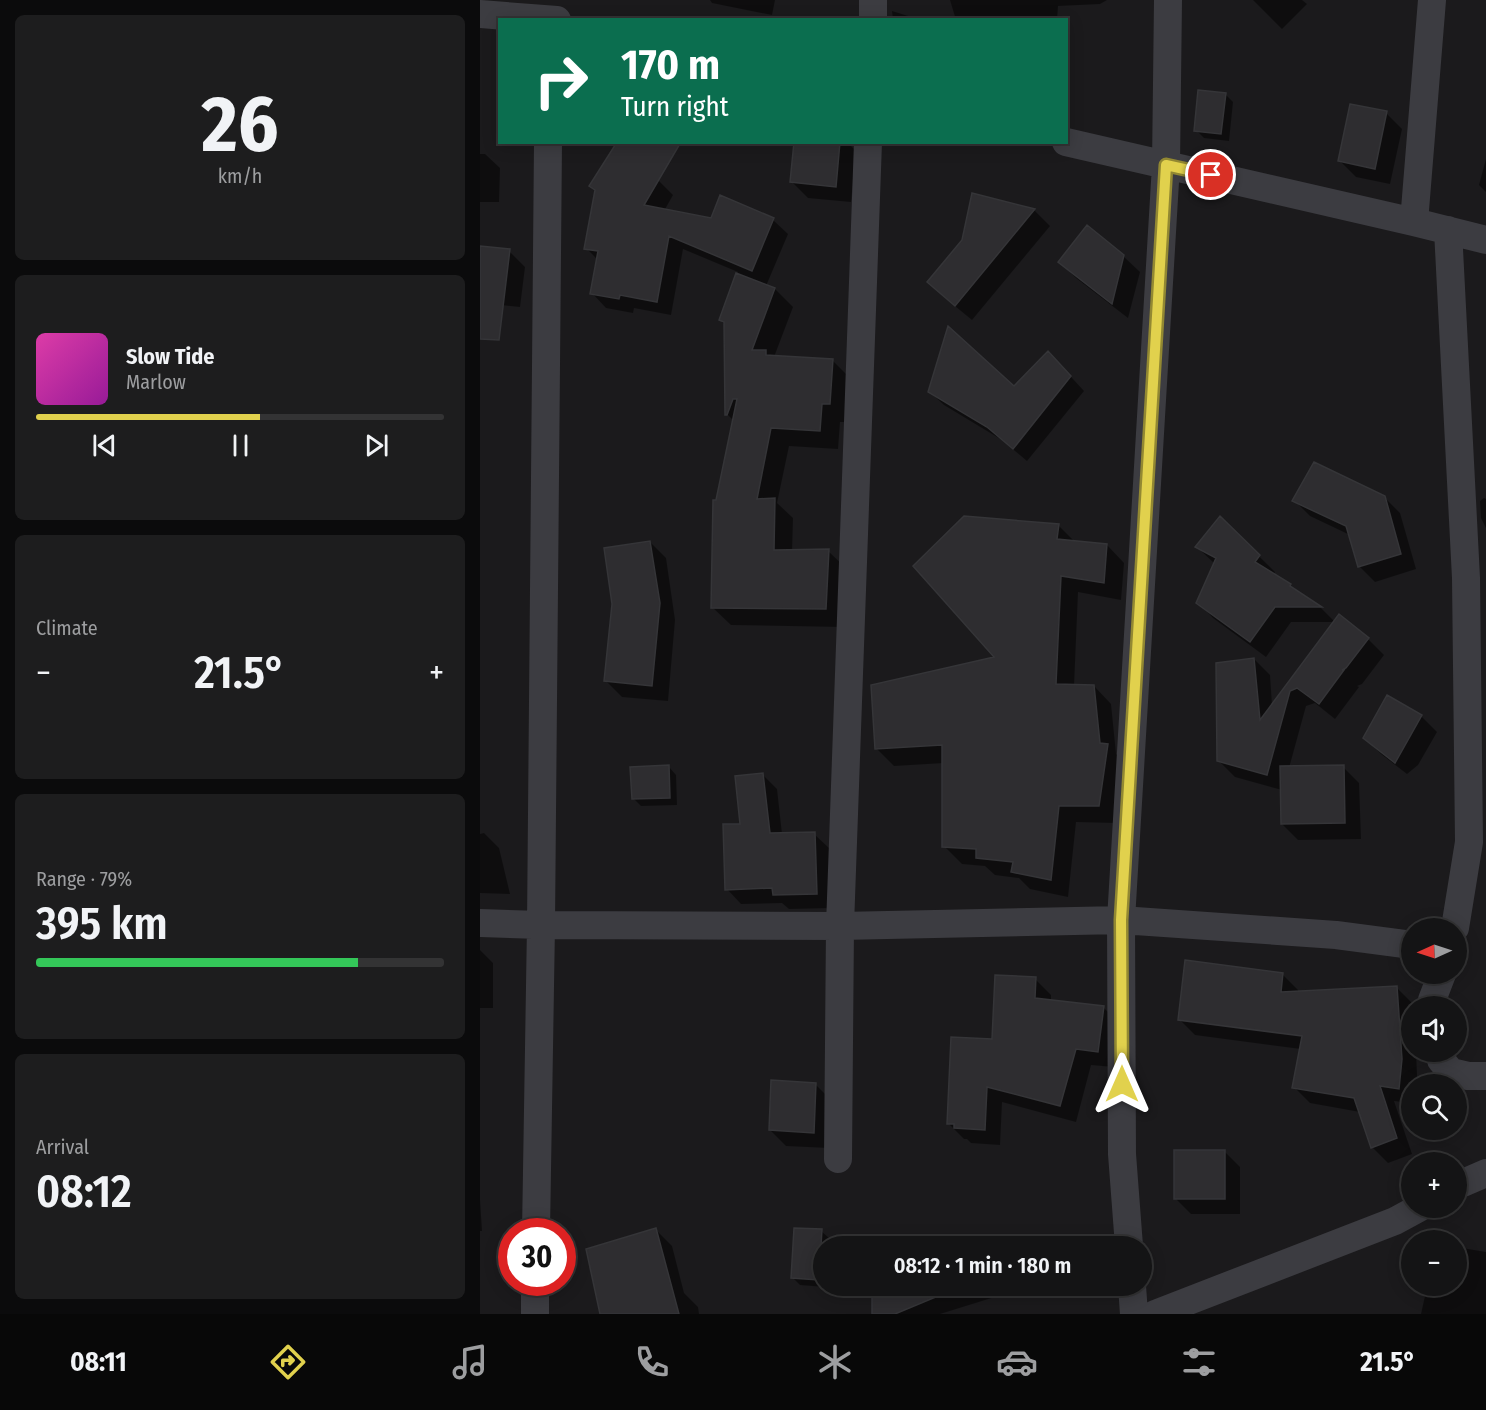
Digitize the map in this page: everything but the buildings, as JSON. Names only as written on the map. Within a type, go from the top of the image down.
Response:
[{"type":"street","points":[[873,0],[873,18]]},
{"type":"street","points":[[1128,1236],[1122,1154],[1121,920],[1166,165],[1168,0]]},
{"type":"street","points":[[1414,222],[1432,0]]},
{"type":"street","points":[[480,14],[551,14]]},
{"type":"street","points":[[1068,142],[1486,240]]},
{"type":"street","points":[[536,1218],[542,925],[548,144]]},
{"type":"street","points":[[838,1160],[840,926],[868,144]]},
{"type":"street","points":[[1448,230],[1466,578],[1469,842],[1457,918]]},
{"type":"street","points":[[480,922],[542,925],[840,926],[1121,920],[1336,935],[1401,944]]},
{"type":"street","points":[[1443,1062],[1451,1072],[1468,1076],[1486,1076]]},
{"type":"street","points":[[1467,1181],[1486,1173]]},
{"type":"street","points":[[1155,1314],[1401,1218]]},
{"type":"street","points":[[535,1314],[536,1296]]},
{"type":"street","points":[[1133,1296],[1134,1314]]},
{"type":"route","points":[[1122,1084],[1121,920],[1166,165],[1211,175]]}]
